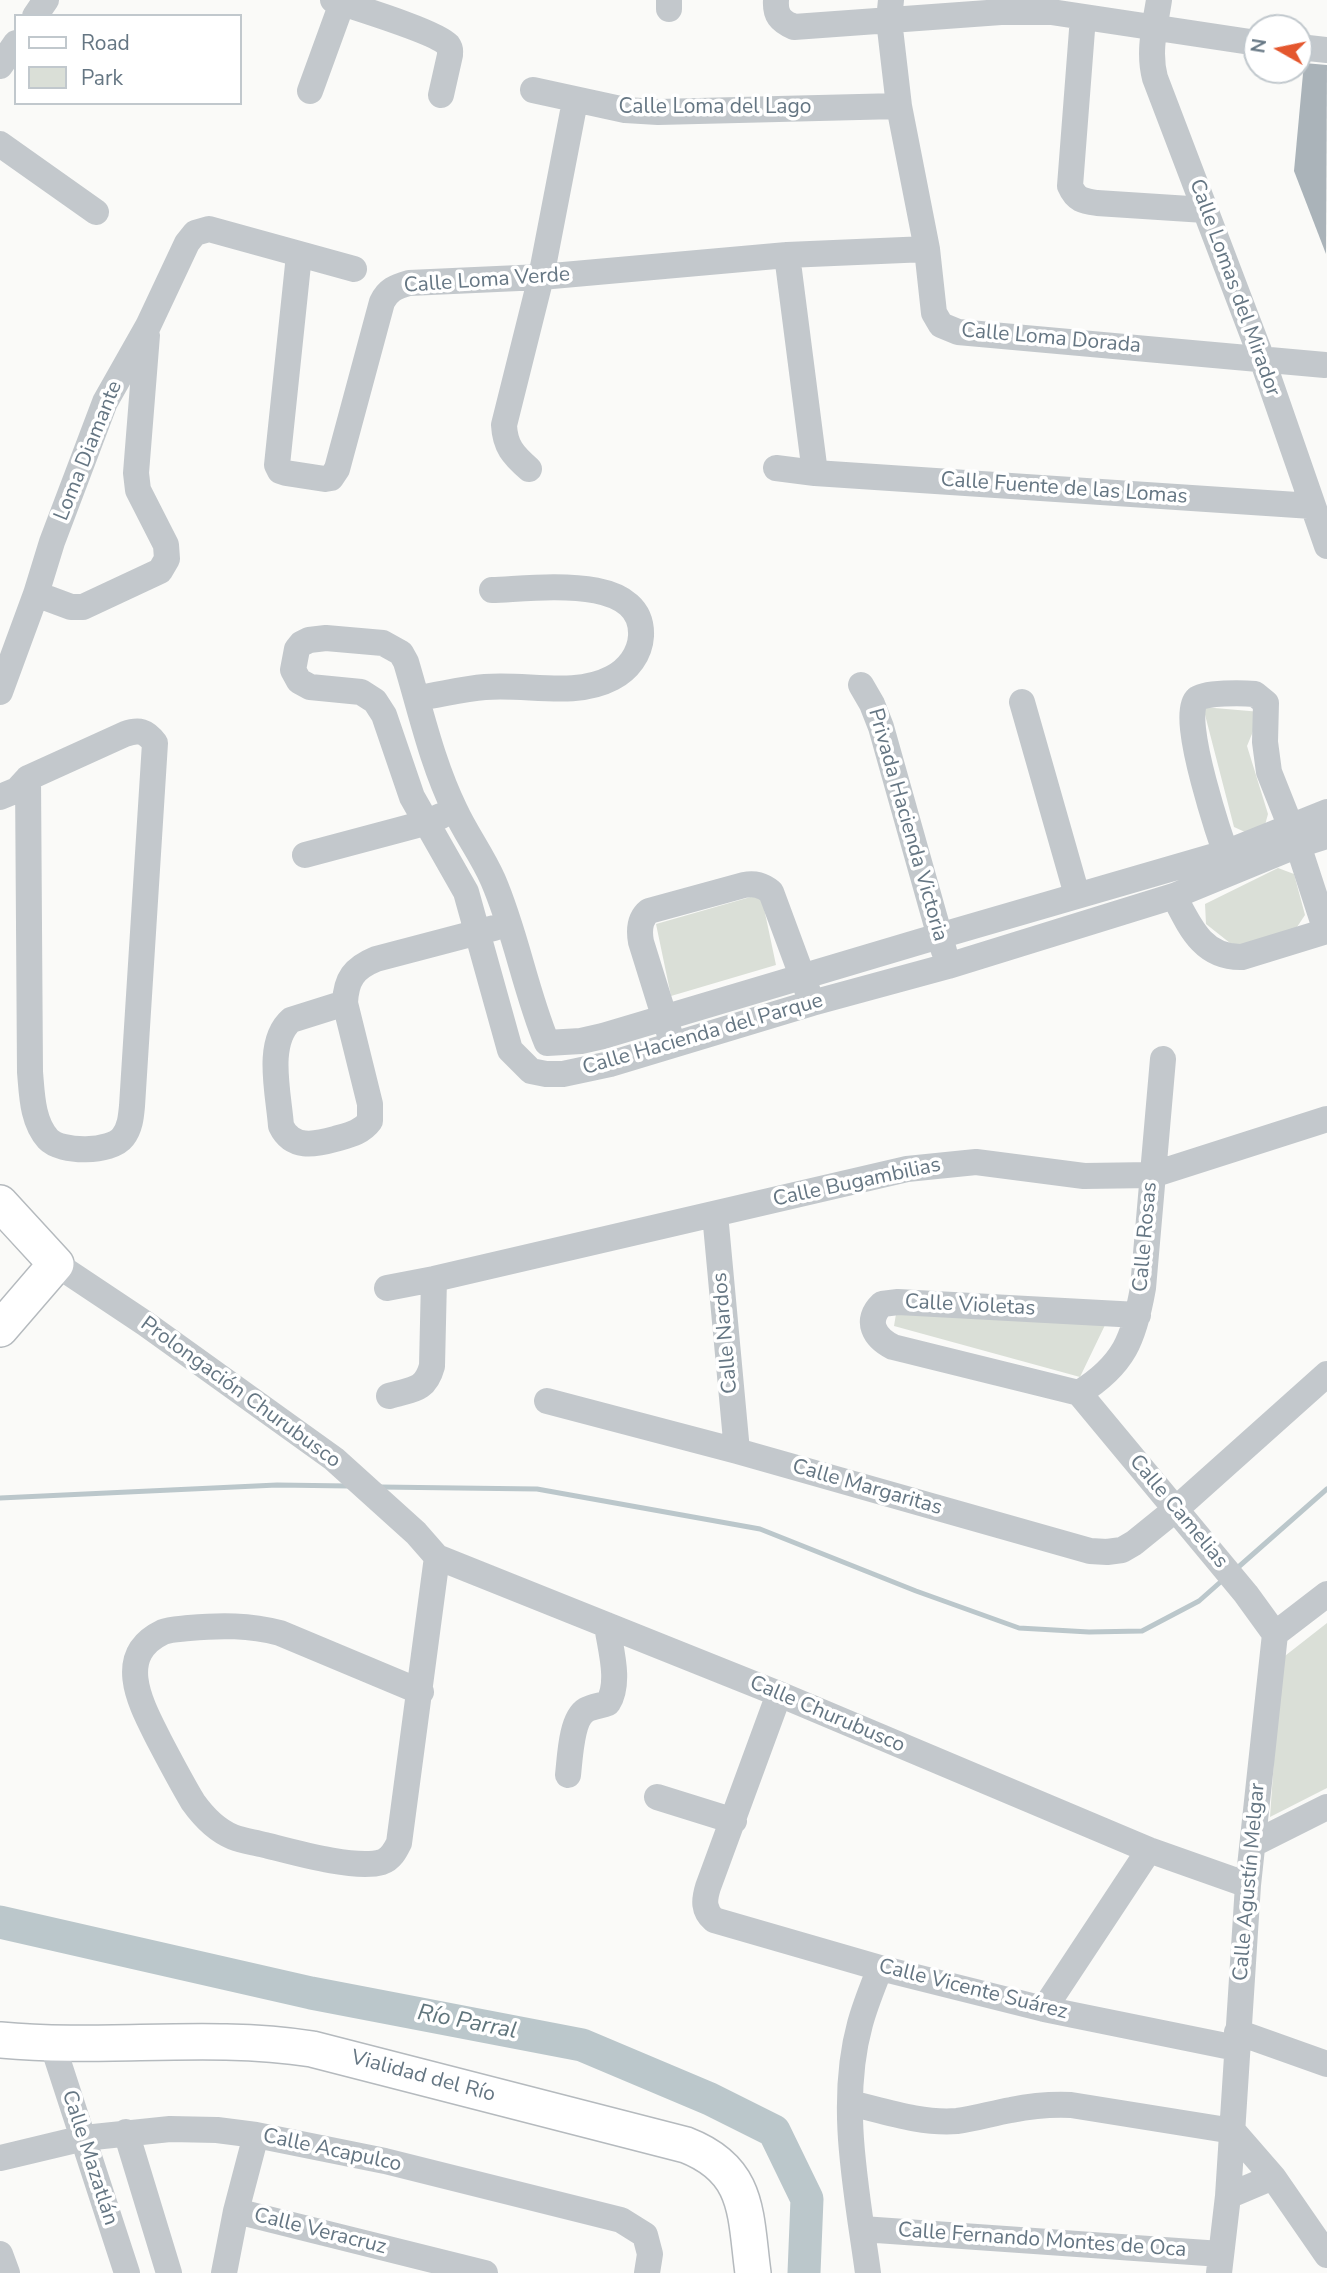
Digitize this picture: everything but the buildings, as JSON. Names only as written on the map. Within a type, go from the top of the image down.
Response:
[{"type":"main road","name":"Prolongación Churubusco","points":[[0,1203],[56,1264]]},
{"type":"main road","points":[[0,1329],[56,1264]]},
{"type":"main road","name":"Vialidad del Río","points":[[0,2040],[52,2043],[251,2042],[312,2049],[686,2145],[703,2151],[721,2164],[733,2178],[741,2196],[753,2273]]},
{"type":"street","name":"Calle Lomas del Mirador","points":[[1159,0],[1152,51],[1155,78],[1262,359],[1327,545]]},
{"type":"street","points":[[310,91],[338,1],[413,27],[447,44],[450,55],[441,95]]},
{"type":"street","points":[[775,4],[778,17],[794,27],[890,10],[1001,6],[1243,41]]},
{"type":"street","name":"Calle Loma Dorada","points":[[890,10],[899,106],[927,249],[934,313],[941,325],[958,332],[1325,365]]},
{"type":"street","points":[[1083,17],[1070,186],[1074,196],[1082,201],[1097,203],[1205,210]]},
{"type":"street","points":[[0,66],[14,46]]},
{"type":"street","name":"Calle Loma del Lago","points":[[533,90],[625,110],[658,112],[899,106]]},
{"type":"street","points":[[529,469],[509,449],[505,425],[541,277],[575,101]]},
{"type":"street","points":[[0,144],[96,212]]},
{"type":"street","name":"Loma Diamante","points":[[0,692],[52,542],[105,402],[148,326],[187,243],[195,233],[209,229],[299,255]]},
{"type":"street","name":"Calle Loma Verde","points":[[299,255],[276,458],[280,471],[331,478],[337,469],[382,302],[387,293],[396,286],[409,283],[541,277],[787,256],[927,249]]},
{"type":"street","points":[[299,255],[354,269]]},
{"type":"street","points":[[787,256],[815,473]]},
{"type":"street","points":[[36,594],[71,607],[83,607],[160,572],[167,559],[166,545],[138,491],[136,473],[148,326]]},
{"type":"street","name":"Calle Fuente de las Lomas","points":[[776,468],[815,473],[1312,506]]},
{"type":"street","points":[[417,698],[486,687],[545,689],[587,685],[611,679],[634,660],[642,634],[637,613],[626,600],[614,594],[561,588],[492,590]]},
{"type":"street","points":[[326,638],[383,643],[401,653],[406,662],[435,762],[455,810],[493,880],[509,923],[534,1013],[547,1043],[527,1080],[510,1049],[502,1026],[479,932],[466,892],[412,797],[384,715],[375,701],[361,692],[310,687],[299,681],[293,670],[297,649],[309,640],[326,638]]},
{"type":"street","name":"Privada Hacienda Victoria","points":[[861,685],[881,727],[948,966]]},
{"type":"street","points":[[1174,896],[1196,934],[1208,948],[1229,957],[1242,957],[1327,931],[1269,772],[1266,757],[1266,703],[1255,694],[1201,695],[1194,701],[1191,716],[1195,746],[1229,863]]},
{"type":"street","points":[[1021,702],[1077,895]]},
{"type":"street","points":[[0,797],[17,790],[28,778],[135,731],[149,735],[155,743],[130,1126],[122,1139],[108,1147],[64,1148],[50,1141],[40,1129],[35,1111],[30,1072],[28,778]]},
{"type":"street","points":[[0,780],[17,774],[28,778]]},
{"type":"street","points":[[305,855],[425,822],[455,810]]},
{"type":"street","name":"Calle Hacienda del Parque","points":[[527,1080],[582,1071],[673,1047],[1174,896],[1229,863],[1294,835],[1327,811]]},
{"type":"street","name":"Calle Hacienda del Parque","points":[[1294,835],[1327,836]]},
{"type":"street","name":"Calle Hacienda del Parque","points":[[547,1043],[581,1041],[1077,895],[1229,863]]},
{"type":"street","points":[[673,1047],[639,931],[644,915],[649,911],[753,883],[764,886],[771,892],[812,1003]]},
{"type":"street","points":[[345,1003],[290,1020],[278,1039],[275,1052],[281,1126],[285,1135],[293,1141],[320,1144],[358,1132],[370,1121],[370,1104],[345,1003],[348,981],[354,971],[376,959],[509,923]]},
{"type":"street","name":"Calle Rosas","points":[[1079,1393],[1108,1373],[1132,1335],[1138,1315],[1143,1288],[1163,1059]]},
{"type":"street","name":"Calle Bugambilias","points":[[387,1288],[907,1169],[976,1162],[1084,1176],[1152,1175],[1327,1119]]},
{"type":"street","name":"Calle Nardos","points":[[715,1214],[737,1451]]},
{"type":"street","name":"Prolongación Churubusco","points":[[56,1264],[146,1324],[334,1459],[416,1532]]},
{"type":"street","points":[[389,1396],[418,1387],[426,1383],[429,1377],[432,1366],[434,1279]]},
{"type":"street","name":"Calle Violetas","points":[[1079,1393],[893,1347],[883,1342],[873,1329],[875,1312],[882,1304],[898,1302],[1138,1315]]},
{"type":"street","name":"Calle Margaritas","points":[[547,1401],[737,1451],[1090,1551],[1107,1552],[1122,1550],[1134,1543],[1327,1374]]},
{"type":"street","name":"Calle Camelias","points":[[1079,1393],[1246,1594],[1275,1634]]},
{"type":"street","name":"Calle Churubusco","points":[[416,1532],[438,1557],[779,1694],[1150,1850],[1248,1885]]},
{"type":"street","points":[[421,1692],[291,1637],[259,1628],[215,1626],[165,1631],[150,1640],[140,1651],[135,1666],[135,1685],[141,1704],[202,1815],[233,1837],[301,1854],[351,1862],[384,1861],[393,1854],[399,1843],[421,1692],[438,1557]]},
{"type":"street","points":[[1275,1634],[1327,1594]]},
{"type":"street","points":[[568,1775],[574,1735],[581,1714],[589,1708],[608,1703],[611,1699],[614,1681],[607,1625]]},
{"type":"street","name":"Calle Agustín Melgar","points":[[1220,2264],[1233,2131],[1248,1885],[1275,1634]]},
{"type":"street","points":[[657,1797],[734,1821],[779,1694]]},
{"type":"street","points":[[1253,1844],[1327,1807]]},
{"type":"street","name":"Calle Vicente Suárez","points":[[734,1821],[705,1897],[708,1915],[714,1920],[880,1968],[1044,2009],[1237,2040],[1327,2064]]},
{"type":"street","points":[[1044,2009],[1150,1850]]},
{"type":"street","points":[[868,2273],[850,2103],[859,2025],[880,1968]]},
{"type":"street","name":"Calle Mazatlán","points":[[52,2043],[84,2137],[123,2271]]},
{"type":"street","points":[[850,2103],[900,2115],[957,2121],[1047,2104],[1070,2105],[1233,2131],[1273,2177],[1327,2255]]},
{"type":"street","name":"Calle Acapulco","points":[[0,2158],[84,2137],[126,2132],[218,2130],[256,2135],[385,2161],[621,2220],[639,2229],[650,2245],[647,2273]]},
{"type":"street","name":"Calle Mazatlán","points":[[126,2132],[169,2273]]},
{"type":"street","points":[[224,2273],[236,2211],[256,2135]]},
{"type":"street","points":[[1228,2196],[1273,2177]]},
{"type":"street","name":"Calle Veracruz","points":[[236,2211],[485,2273]]},
{"type":"street","name":"Calle Fernando Montes de Oca","points":[[862,2228],[1220,2264]]},
{"type":"street","points":[[0,2254],[7,2273]]},
{"type":"green space","points":[[1203,707],[1261,712],[1247,746],[1268,814],[1265,825],[1245,832],[1234,827]]},
{"type":"green space","points":[[1278,868],[1294,874],[1305,915],[1297,927],[1244,947],[1230,943],[1206,924],[1205,904]]},
{"type":"green space","points":[[761,894],[776,965],[671,996],[656,924]]},
{"type":"green space","points":[[896,1314],[1106,1323],[1080,1377],[894,1326]]},
{"type":"green space","points":[[1327,1623],[1327,1788],[1270,1817],[1281,1659]]},
{"type":"waterway","points":[[0,1498],[277,1485],[349,1486]]},
{"type":"waterway","points":[[380,1487],[537,1489],[760,1529],[916,1591],[1019,1628],[1089,1632],[1142,1631],[1199,1601],[1225,1578]]},
{"type":"waterway","points":[[1235,1570],[1327,1489]]},
{"type":"waterway","name":"Río Parral","points":[[0,1922],[311,1993],[582,2045],[710,2099],[774,2131],[807,2199],[804,2273]]}]
